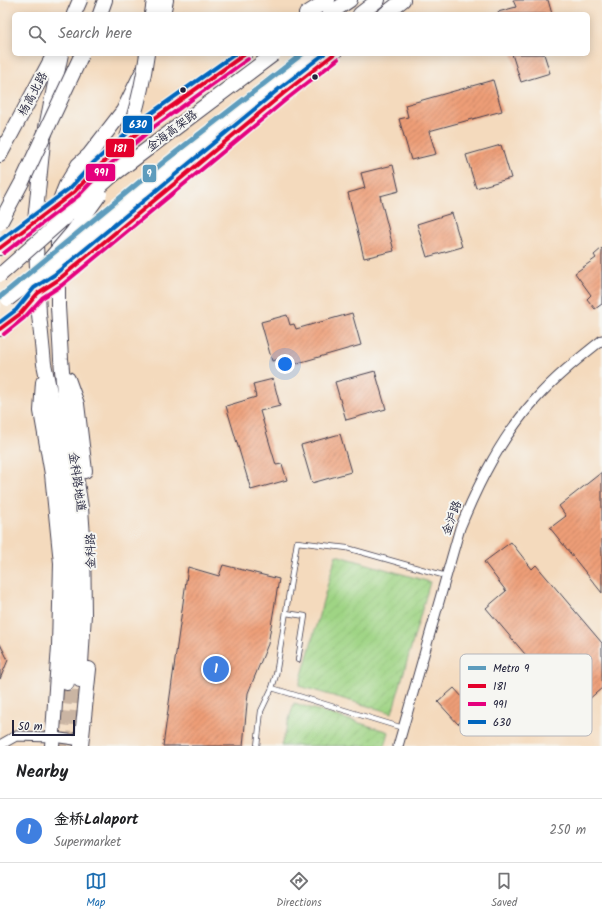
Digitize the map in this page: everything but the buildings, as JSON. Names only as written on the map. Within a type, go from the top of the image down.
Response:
[{"type":"main road","points":[[75,12],[80,0]]},
{"type":"main road","points":[[101,12],[105,0]]},
{"type":"main road","points":[[152,12],[154,0]]},
{"type":"main road","points":[[163,12],[166,0]]},
{"type":"main road","points":[[309,12],[328,0]]},
{"type":"main road","points":[[332,12],[350,0]]},
{"type":"main road","points":[[363,12],[378,0]]},
{"type":"main road","points":[[388,12],[403,0]]},
{"type":"main road","name":"杨高北路","points":[[0,155],[53,56]]},
{"type":"main road","name":"杨高北路","points":[[35,221],[43,142],[61,56]]},
{"type":"main road","points":[[0,223],[22,182],[81,56]]},
{"type":"main road","points":[[4,302],[44,267],[72,233],[99,196],[118,161],[137,110],[144,80],[147,56]]},
{"type":"main road","points":[[58,205],[66,185],[78,165],[89,156],[123,111],[149,56]]},
{"type":"main road","points":[[0,248],[74,192],[97,168],[151,121],[242,56]]},
{"type":"main road","name":"金海高架路","points":[[0,275],[113,175],[271,56]]},
{"type":"main road","name":"金海高架路","points":[[4,302],[88,238],[232,116],[307,56]]},
{"type":"main road","points":[[0,329],[20,314],[38,293],[58,280],[284,93],[331,56]]},
{"type":"main road","name":"金科路","points":[[58,205],[58,306],[60,359],[59,407]]},
{"type":"main road","points":[[35,221],[38,293],[44,364],[41,411],[52,474],[61,564],[59,646],[52,741]]},
{"type":"main road","name":"金科路","points":[[60,359],[77,404],[91,515],[93,626],[81,744]]},
{"type":"main road","points":[[44,364],[59,407]]},
{"type":"main road","name":"金科路地道","points":[[59,407],[76,471],[83,537],[84,614],[73,681]]},
{"type":"street","name":"金沪路","points":[[398,746],[460,528],[472,498],[498,450],[514,426],[533,402],[578,359],[602,340]]},
{"type":"street","points":[[0,745],[16,736],[81,744]]},
{"type":"lane","points":[[257,746],[261,712],[276,675],[297,542],[346,548],[446,576]]},
{"type":"lane","points":[[286,614],[306,616],[298,660]]},
{"type":"lane","points":[[272,688],[403,728]]},
{"type":"green space","points":[[336,555],[430,582],[392,713],[299,686]]},
{"type":"green space","points":[[294,703],[389,732],[385,746],[281,746]]},
{"type":"tunnel","points":[[73,746],[80,680]]},
{"type":"tunnel","points":[[60,746],[67,683]]},
{"type":"metro line","name":"9","points":[[0,297],[166,160],[299,56]]},
{"type":"transit line","name":"630","points":[[0,240],[70,188],[93,163],[147,116],[232,56]]},
{"type":"transit line","name":"181","points":[[0,248],[74,192],[97,168],[151,121],[242,56]]},
{"type":"transit line","name":"630","points":[[0,322],[16,310],[34,288],[54,275],[280,88],[321,56]]},
{"type":"transit line","name":"181","points":[[0,329],[20,314],[38,293],[58,280],[284,93],[331,56]]},
{"type":"transit line","name":"991","points":[[4,253],[78,196],[101,172],[155,126],[248,59]]},
{"type":"transit line","name":"991","points":[[4,334],[24,318],[42,298],[62,285],[288,98],[338,59]]},
{"type":"place","name":"金桥Lalaport","points":[[216,669]]}]
